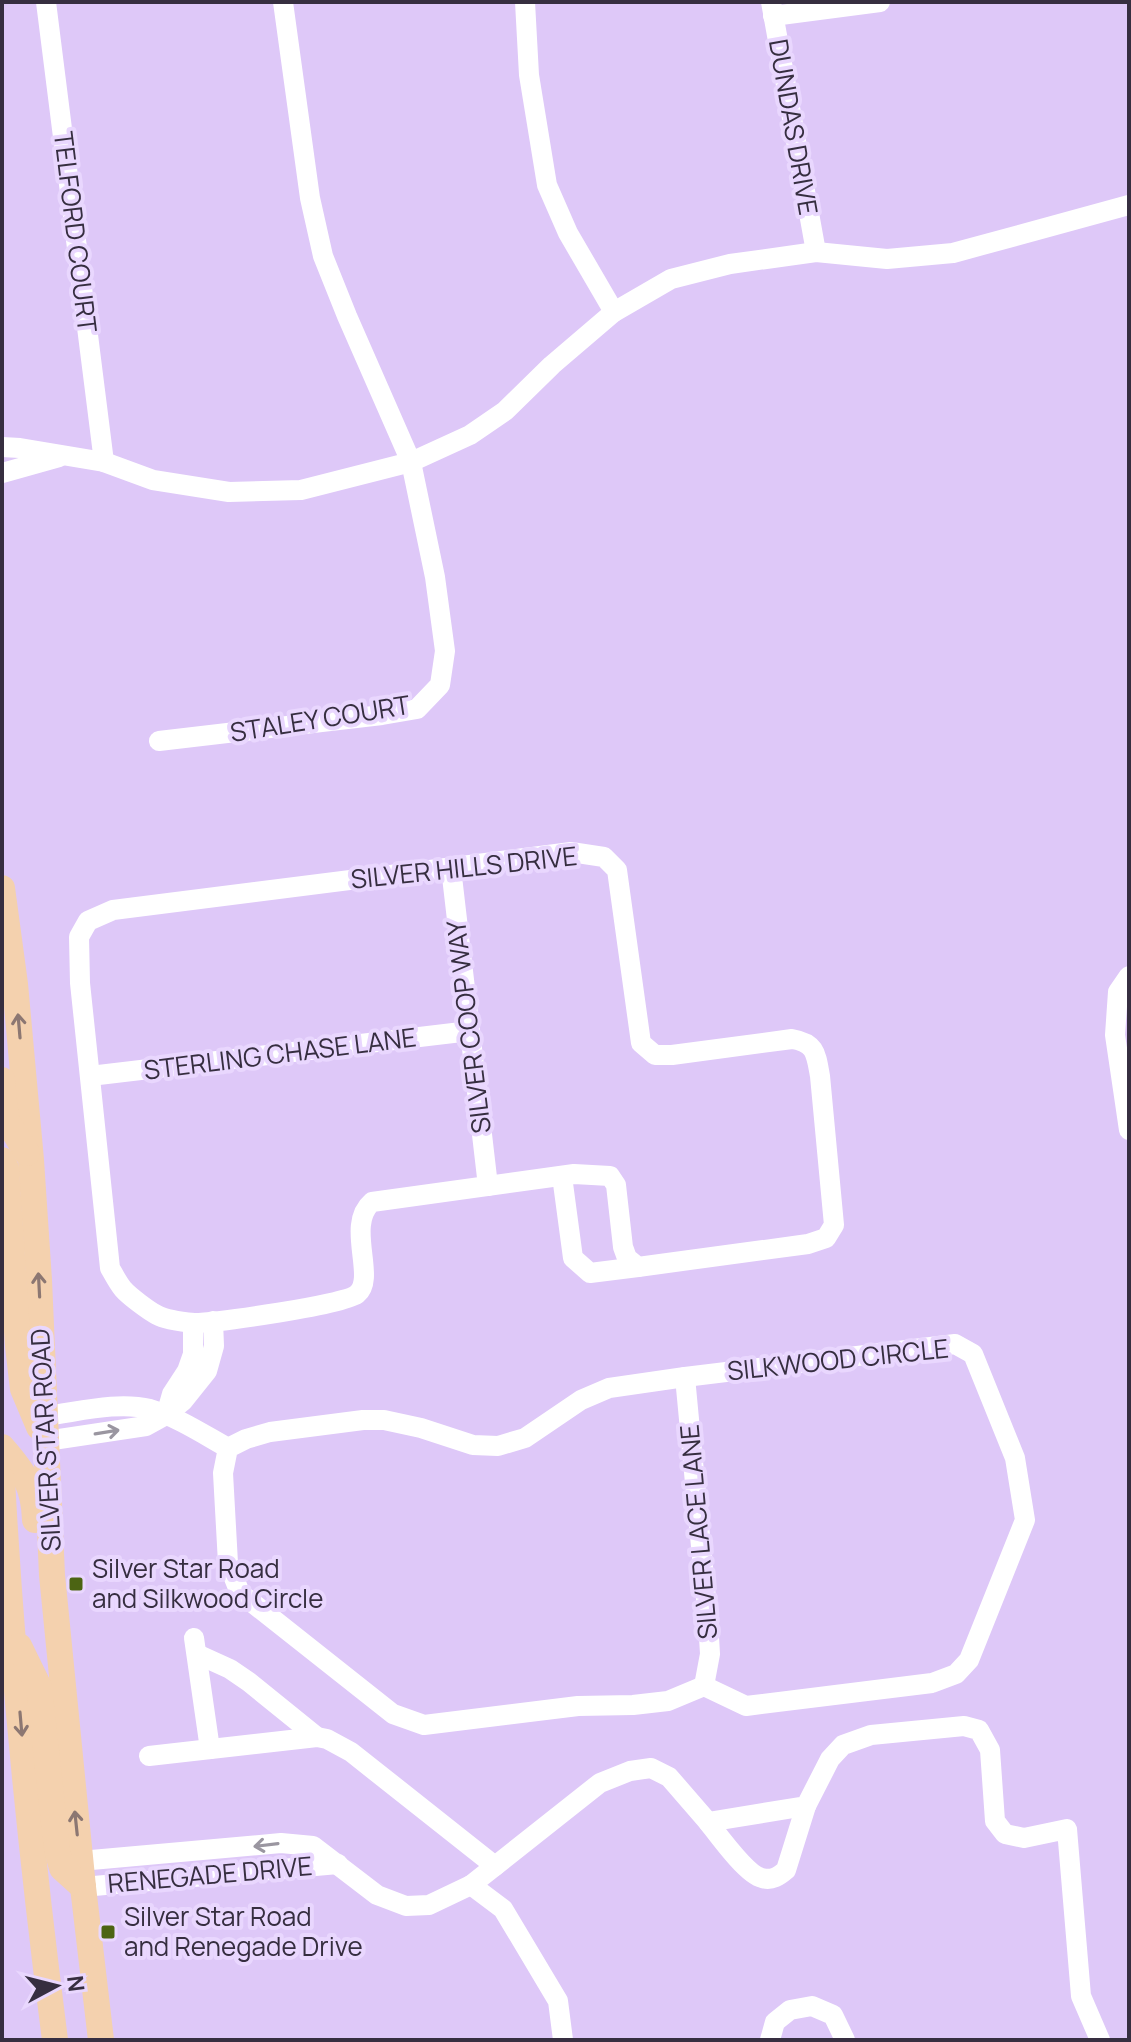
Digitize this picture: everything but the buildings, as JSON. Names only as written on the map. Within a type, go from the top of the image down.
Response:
[{"type":"main road","name":"SILVER STAR ROAD","points":[[2,888],[15,984],[31,1160],[52,1575],[101,2040]]},
{"type":"main road","points":[[2,1080],[6,1119],[31,1160]]},
{"type":"main road","points":[[2,1160],[6,1168],[23,1389],[46,1429]]},
{"type":"main road","points":[[2,1447],[31,1487],[35,1507],[40,1635],[63,1691]]},
{"type":"main road","name":"SILVER STAR ROAD","points":[[2,1479],[12,1632],[39,1914],[55,2040]]},
{"type":"main road","points":[[12,1632],[39,1687],[57,1850],[62,1868],[82,1874]]},
{"type":"street","name":"TELFORD COURT","points":[[46,2],[104,462]]},
{"type":"street","name":"STALEY COURT","points":[[159,741],[417,709],[440,685],[445,651],[435,577],[411,462],[323,256],[310,198],[283,2]]},
{"type":"street","points":[[525,2],[529,75],[547,185],[568,233],[614,312]]},
{"type":"street","points":[[772,9],[880,2]]},
{"type":"street","name":"DUNDAS DRIVE","points":[[772,9],[816,252]]},
{"type":"street","points":[[2,447],[104,462],[153,480],[229,492],[301,490],[411,462],[470,435],[505,411],[552,365],[614,312],[671,279],[730,264],[816,252],[887,259],[953,253],[1129,205]]},
{"type":"street","points":[[2,473],[67,455]]},
{"type":"street","name":"SILVER HILLS DRIVE","points":[[571,852],[604,857],[617,870],[641,1043],[655,1055],[792,1039],[812,1047],[817,1057],[834,1225],[826,1238],[808,1244],[638,1267],[627,1258],[623,1247],[616,1185],[610,1176],[574,1174],[372,1202],[364,1208],[361,1219],[364,1285],[357,1295],[344,1300],[285,1312],[203,1322],[158,1316],[124,1291],[110,1268],[90,1076],[80,983],[79,937],[88,921],[113,910],[571,852]]},
{"type":"street","name":"SILVER COOP WAY","points":[[451,868],[488,1186]]},
{"type":"street","points":[[1129,976],[1118,992],[1115,1035],[1129,1130]]},
{"type":"street","name":"STERLING CHASE LANE","points":[[90,1076],[470,1031]]},
{"type":"street","points":[[562,1176],[573,1258],[590,1273],[638,1267]]},
{"type":"street","points":[[46,1429],[146,1426],[166,1415],[183,1401],[207,1371],[214,1346],[203,1322]]},
{"type":"street","name":"SILKWOOD CIRCLE","points":[[228,1448],[270,1432],[363,1420],[384,1420],[473,1445],[498,1446],[525,1438],[581,1400],[609,1388],[955,1344],[973,1354],[1015,1458],[1025,1520],[969,1660],[956,1674],[932,1683],[746,1706],[704,1686]]},
{"type":"street","name":"SILVER LACE LANE","points":[[685,1377],[708,1620],[710,1654],[704,1686]]},
{"type":"street","points":[[166,1415],[228,1448],[223,1473],[228,1563],[240,1593],[393,1714],[424,1725],[578,1706],[668,1701],[704,1686]]},
{"type":"street","points":[[210,1749],[196,1646],[249,1682],[317,1737]]},
{"type":"street","points":[[708,1822],[806,1806],[830,1759],[843,1745],[871,1735],[964,1726],[979,1730],[990,1750],[995,1821],[1005,1834],[1024,1838],[1067,1829],[1081,1996],[1100,2040]]},
{"type":"street","points":[[149,1756],[317,1737],[327,1739],[351,1752],[495,1866]]},
{"type":"street","name":"RENEGADE DRIVE","points":[[82,1874],[338,1864],[377,1895],[406,1906],[429,1905],[471,1885],[600,1783],[630,1771],[651,1768],[669,1777],[751,1873],[771,1879],[786,1870],[806,1806]]},
{"type":"street","points":[[471,1885],[503,1909],[558,2001],[563,2040]]},
{"type":"street","points":[[770,2040],[775,2022],[790,2010],[812,2006],[833,2015],[845,2040]]},
{"type":"place","name":"Silver Star Road and Silkwood Circle","points":[[76,1584]]},
{"type":"place","name":"Silver Star Road and Renegade Drive","points":[[108,1932]]}]
